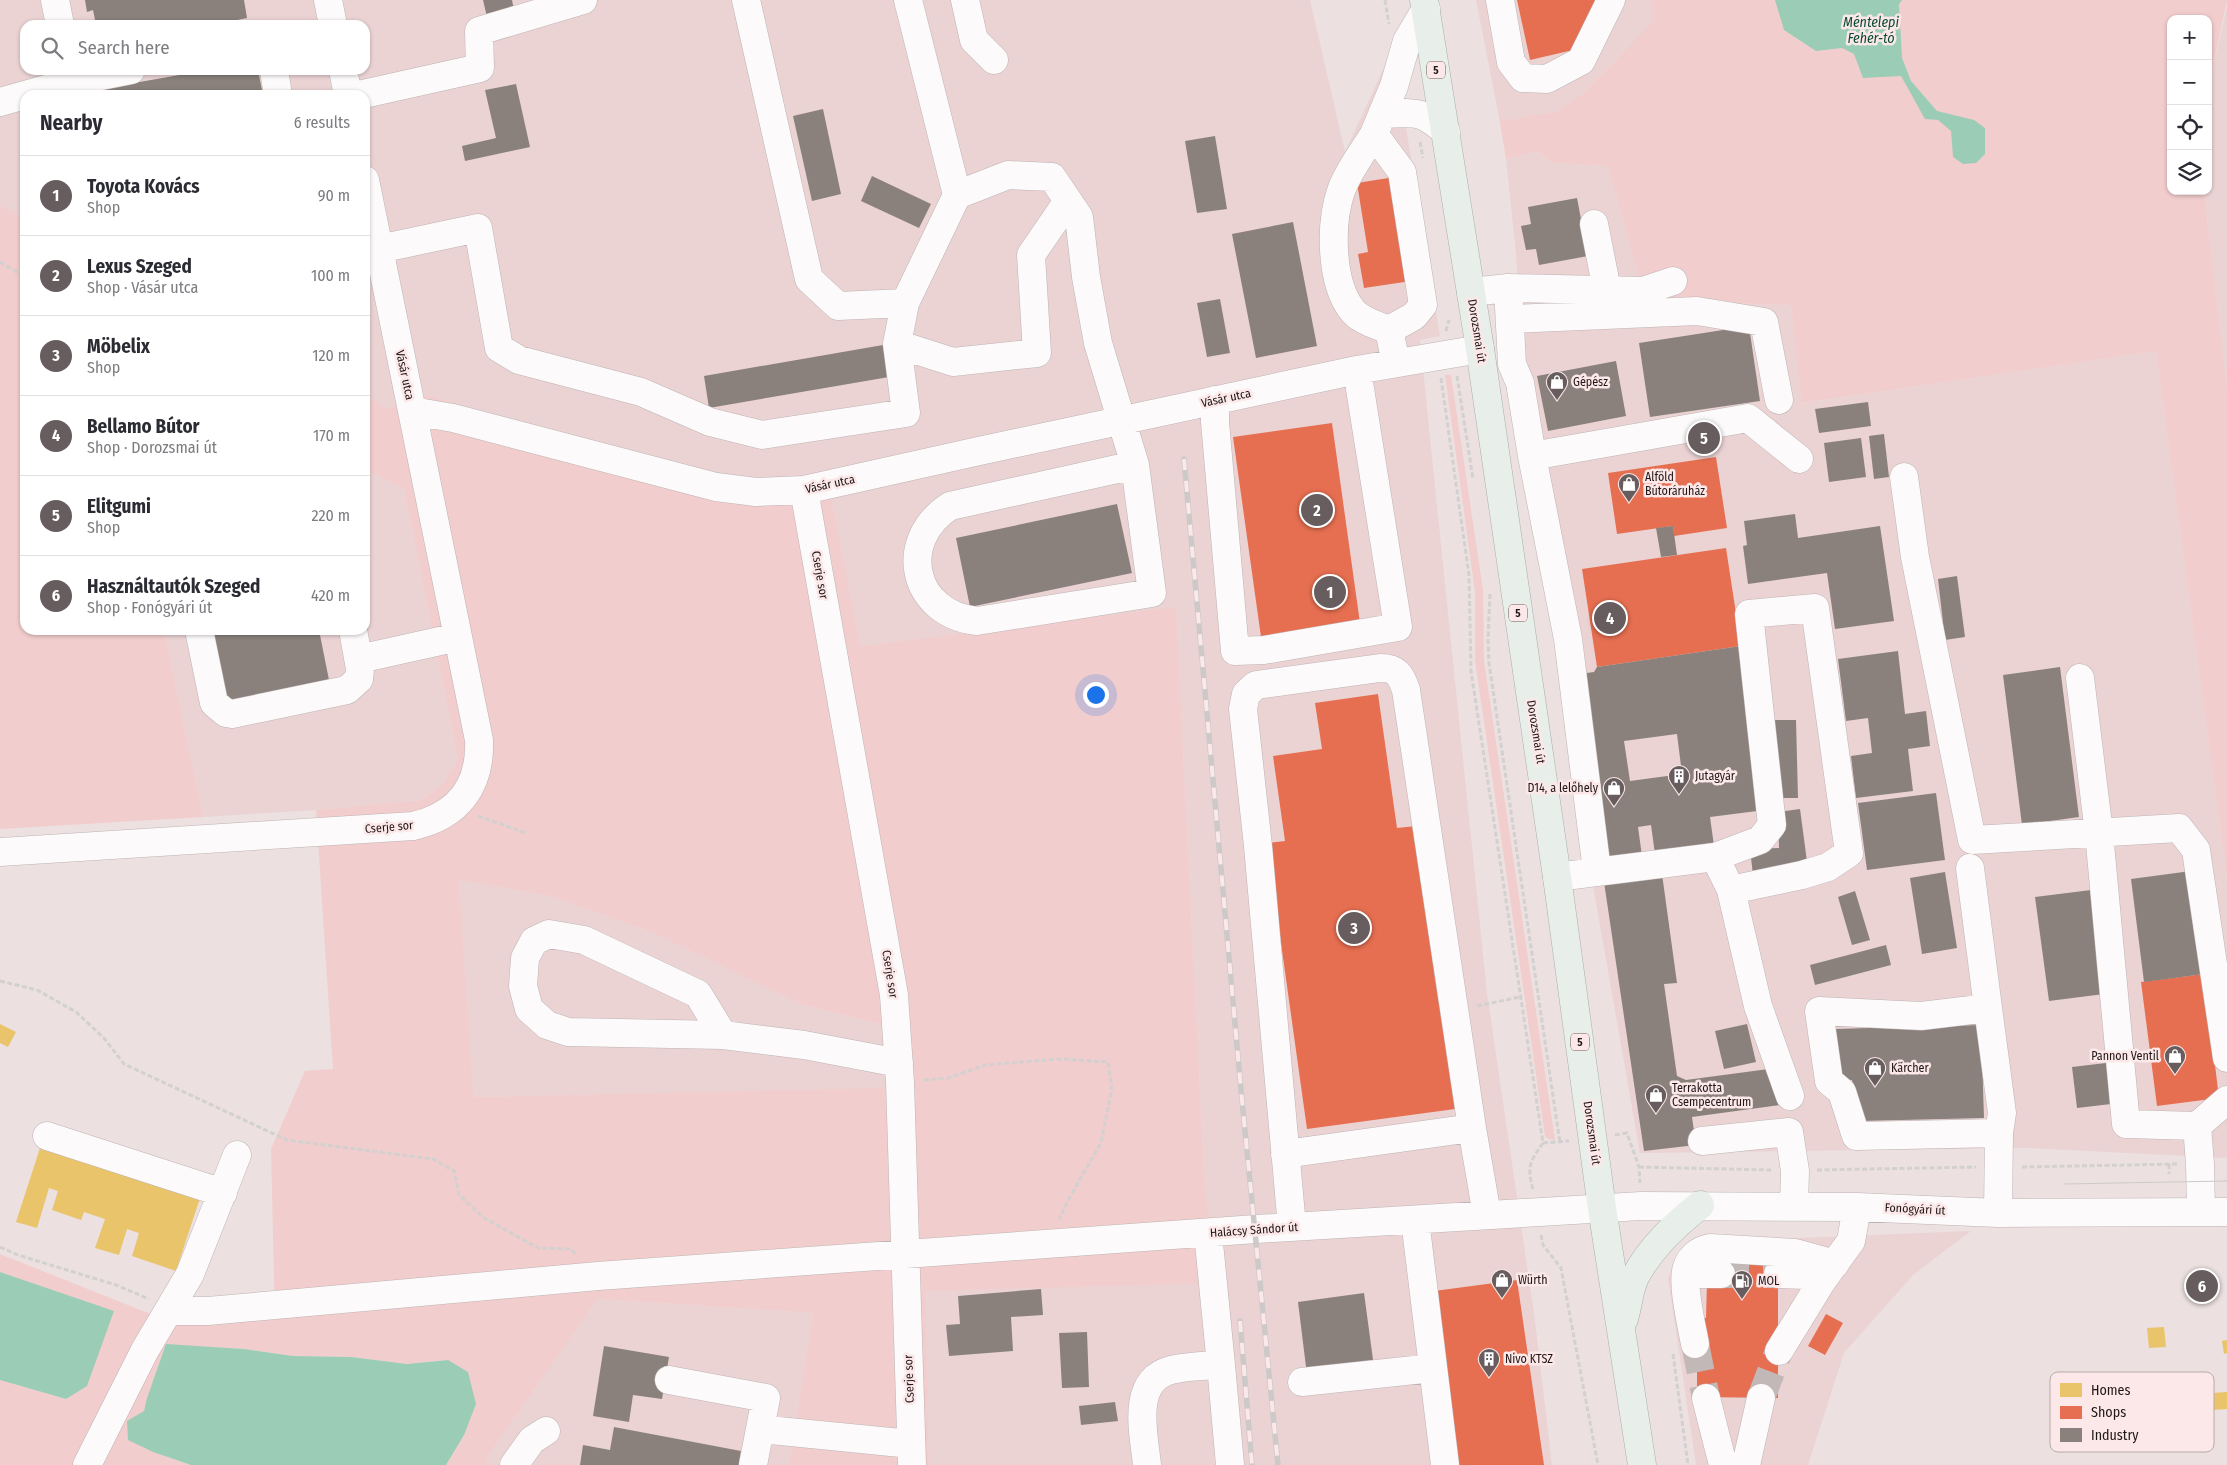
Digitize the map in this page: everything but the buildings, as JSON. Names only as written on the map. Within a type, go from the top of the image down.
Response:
[{"type":"main road","name":"Dorozsmai út","points":[[1425,4],[1471,292],[1455,352],[1557,877],[1602,1208],[1642,1465]]},
{"type":"main road","points":[[1621,1330],[1634,1279],[1652,1249],[1672,1228],[1700,1205]]},
{"type":"street","points":[[56,0],[59,20]]},
{"type":"street","points":[[328,0],[332,20]]},
{"type":"street","points":[[370,93],[480,68],[479,32],[584,0]]},
{"type":"street","points":[[746,0],[809,279],[838,306],[905,303]]},
{"type":"street","points":[[379,249],[478,228],[499,348],[519,360],[642,392],[710,422],[762,435],[906,413],[897,344],[905,303],[957,195],[908,0]]},
{"type":"street","points":[[965,0],[974,40],[994,60]]},
{"type":"street","points":[[1500,0],[1511,62],[1523,78],[1547,79],[1581,61],[1612,0]]},
{"type":"street","points":[[1389,330],[1363,319],[1352,311],[1337,273],[1335,255],[1336,210],[1342,189],[1378,124],[1394,86],[1407,41],[1425,4]]},
{"type":"street","points":[[42,90],[106,75]]},
{"type":"street","points":[[275,75],[277,90]]},
{"type":"street","points":[[344,75],[347,90]]},
{"type":"street","points":[[0,102],[20,96]]},
{"type":"street","points":[[1378,124],[1415,113],[1429,117],[1446,132]]},
{"type":"street","points":[[1378,124],[1402,172],[1423,305],[1414,316],[1389,330]]},
{"type":"street","points":[[957,195],[1008,175],[1052,177],[1079,217],[1086,277],[1098,343],[1135,465],[1152,593],[977,621],[965,620],[943,610],[927,593],[918,571],[917,558],[919,546],[930,522],[950,506],[1135,465]]},
{"type":"street","points":[[897,344],[953,362],[1037,353],[1031,255],[1068,201]]},
{"type":"street","name":"Vásár utca","points":[[370,205],[412,411],[453,418],[716,487],[756,492],[804,490],[1215,400],[1357,370],[1455,352]]},
{"type":"street","points":[[1594,224],[1607,290]]},
{"type":"street","points":[[1471,292],[1508,288],[1644,291],[1673,281]]},
{"type":"street","points":[[1508,288],[1512,364],[1520,383],[1532,456],[1568,639],[1597,871]]},
{"type":"street","points":[[1510,320],[1697,311],[1764,322],[1779,400]]},
{"type":"street","points":[[1389,330],[1396,363]]},
{"type":"street","points":[[1215,400],[1215,422],[1235,651],[1264,650],[1398,627],[1357,370]]},
{"type":"street","name":"Cserje sor","points":[[0,852],[413,826],[440,818],[461,801],[474,779],[480,754],[479,740],[412,411]]},
{"type":"street","points":[[1532,456],[1748,418],[1799,459]]},
{"type":"street","points":[[1904,477],[1915,557],[1972,840],[2179,828],[2196,850],[2227,1058]]},
{"type":"street","name":"Cserje sor","points":[[804,490],[894,995],[900,1072],[911,1454]]},
{"type":"street","points":[[1557,877],[1715,857],[1760,840],[1772,826],[1749,614],[1815,608],[1849,853],[1820,870],[1731,890]]},
{"type":"street","points":[[200,635],[214,703],[226,713],[347,690],[359,680],[359,659],[354,635]]},
{"type":"street","points":[[359,659],[458,637]]},
{"type":"street","points":[[1292,1227],[1244,710],[1246,694],[1256,685],[1380,668],[1391,668],[1401,675],[1406,690],[1472,1128],[1487,1215]]},
{"type":"street","points":[[2080,678],[2099,833],[2126,1124],[2197,1126],[2227,1100]]},
{"type":"street","points":[[1715,857],[1731,890],[1758,1006],[1790,1096]]},
{"type":"street","points":[[1970,868],[2002,1113],[1998,1132],[1998,1213]]},
{"type":"street","points":[[723,1035],[698,994],[584,940],[549,934],[534,942],[525,958],[523,986],[529,1009],[547,1025],[568,1032],[723,1035],[804,1045],[900,1072]]},
{"type":"street","points":[[1988,1008],[1921,1016],[1819,1010],[1829,1081],[1842,1092],[1856,1136],[1998,1132]]},
{"type":"street","points":[[2197,1126],[2200,1164],[2214,1212]]},
{"type":"street","points":[[1285,1154],[1472,1128]]},
{"type":"street","points":[[1702,1141],[1788,1132],[1795,1170],[1794,1206]]},
{"type":"street","points":[[48,1136],[223,1193]]},
{"type":"street","points":[[87,1465],[145,1350],[190,1274],[237,1155]]},
{"type":"street","name":"Fonógyári út","points":[[1602,1208],[1700,1205],[1857,1207],[1998,1213],[2214,1212]]},
{"type":"street","points":[[1778,1351],[1851,1241],[1857,1207]]},
{"type":"street","name":"Halácsy Sándor út","points":[[169,1310],[208,1311],[598,1276],[1292,1227],[1602,1208]]},
{"type":"street","points":[[1414,1220],[1444,1465]]},
{"type":"street","points":[[1208,1233],[1230,1465]]},
{"type":"street","points":[[1695,1344],[1686,1274],[1691,1259],[1702,1250],[1710,1248],[1795,1253],[1829,1272]]},
{"type":"street","points":[[1778,1274],[1806,1276],[1829,1272]]},
{"type":"street","points":[[1686,1274],[1721,1274]]},
{"type":"street","points":[[1146,1465],[1142,1414],[1144,1395],[1152,1380],[1161,1373],[1172,1369],[1221,1365]]},
{"type":"street","points":[[1302,1382],[1433,1368]]},
{"type":"street","points":[[669,1380],[766,1398],[753,1465]]},
{"type":"street","points":[[1706,1398],[1723,1465]]},
{"type":"street","points":[[1746,1465],[1761,1398]]},
{"type":"street","points":[[760,1429],[911,1454]]},
{"type":"street","points":[[514,1465],[532,1440],[546,1430]]},
{"type":"path","points":[[0,262],[20,274]]},
{"type":"path","points":[[1474,487],[1455,352],[1449,320],[1455,352],[1470,575],[1471,671],[1543,1144],[1529,1162],[1528,1172],[1538,1212],[1543,1245],[1561,1268],[1598,1465]]},
{"type":"path","points":[[1490,592],[1489,663],[1560,1142]]},
{"type":"path","points":[[461,801],[480,817],[526,834]]},
{"type":"path","points":[[0,981],[37,990],[76,1012],[104,1038],[124,1064],[288,1140],[433,1158],[454,1171],[460,1195],[484,1218],[538,1248],[570,1249],[598,1276]]},
{"type":"path","points":[[1454,1010],[1520,997]]},
{"type":"path","points":[[900,1072],[948,1078],[986,1065],[1059,1059],[1108,1062],[1112,1088],[1101,1142],[1058,1221],[1053,1244]]},
{"type":"path","points":[[2169,1164],[2169,1174]]},
{"type":"path","points":[[1639,1167],[1795,1170],[2200,1164]]},
{"type":"path","points":[[0,1247],[18,1255],[141,1294],[169,1310]]},
{"type":"shaded area","points":[[0,0],[1310,0],[1345,152],[1393,48],[1440,336],[1420,340],[1487,993],[1534,1313],[1552,1465],[929,1465],[924,1291],[1218,1282],[1205,1191],[1176,608],[859,646],[826,473],[770,481],[665,465],[427,395],[387,409],[370,398],[370,90],[20,90],[20,216],[0,205]]},
{"type":"shaded area","points":[[1476,0],[1652,0],[1654,22],[1585,92],[1557,111],[1508,120],[1499,117]]},
{"type":"shaded area","points":[[1652,0],[2227,0],[2212,71],[2212,15],[2167,15],[2167,195],[2204,195],[2227,389],[2227,879],[2156,351],[1802,403],[1791,305],[1668,301],[1640,281],[1608,166],[1551,163],[1538,151],[1506,159],[1499,117],[1508,120],[1557,111],[1585,92],[1653,22]]},
{"type":"shaded area","points":[[2227,6],[2227,389],[2204,195],[2212,195],[2212,72]]},
{"type":"shaded area","points":[[1538,151],[1551,163],[1608,166],[1640,281],[1668,301],[1791,305],[1803,403],[2156,351],[2227,879],[2227,1158],[2028,1148],[1640,1153],[1589,863],[1524,371],[1516,254],[1506,159]]},
{"type":"shaded area","points":[[0,205],[20,216],[20,635],[165,635],[203,817],[0,829]]},
{"type":"shaded area","points":[[1445,375],[1451,375],[1483,590],[1484,661],[1555,1140],[1545,1136],[1475,661],[1475,592]]},
{"type":"shaded area","points":[[427,395],[665,465],[770,481],[826,472],[860,646],[1176,607],[1205,1191],[1218,1283],[925,1291],[929,1465],[789,1465],[813,1313],[597,1299],[488,1456],[486,1465],[446,1465],[464,1435],[448,1360],[407,1364],[351,1357],[293,1356],[244,1349],[166,1345],[144,1411],[153,1452],[191,1465],[0,1465],[0,1380],[66,1399],[114,1312],[0,1272],[0,1254],[173,1323],[275,1319],[271,1149],[305,1071],[333,1069],[316,810],[421,800],[444,783],[458,759],[404,489],[370,472],[370,398],[387,409]],"holes":[[[459,880],[551,896],[653,933],[803,1005],[883,1025],[886,1088],[473,1097]]]},
{"type":"shaded area","points":[[370,472],[404,489],[458,759],[444,783],[421,800],[316,810],[203,817],[165,635],[370,635]]},
{"type":"shaded area","points":[[459,880],[551,896],[653,933],[803,1005],[883,1025],[886,1089],[472,1097]]},
{"type":"shaded area","points":[[1971,1231],[1913,1275],[1844,1353],[1808,1465],[1696,1465],[1668,1278],[1679,1252],[1696,1242]]},
{"type":"shaded area","points":[[596,1299],[813,1313],[789,1465],[486,1465],[488,1456]]},
{"type":"water","name":"Méntelepi Fehér-tó","points":[[1775,0],[1902,0],[1899,4],[1902,58],[1911,81],[1937,111],[1974,120],[1985,128],[1985,154],[1976,163],[1963,164],[1953,157],[1951,131],[1938,120],[1925,119],[1901,76],[1863,78],[1854,54],[1842,48],[1816,51],[1784,30]]},
{"type":"water","points":[[0,1272],[114,1311],[87,1386],[66,1399],[0,1380]]},
{"type":"water","points":[[166,1344],[244,1349],[293,1356],[351,1357],[407,1364],[448,1360],[468,1372],[476,1404],[464,1435],[446,1465],[191,1465],[153,1452],[128,1440],[127,1421],[144,1411]]},
{"type":"tunnel","points":[[1721,1274],[1778,1274]]},
{"type":"tunnel","points":[[1695,1344],[1706,1398]]},
{"type":"tunnel","points":[[1761,1398],[1779,1351]]},
{"type":"tram line","points":[[2064,1184],[2227,1181]]},
{"type":"railway","points":[[1184,459],[1241,1090],[1278,1465]]},
{"type":"railway","points":[[1240,1321],[1252,1465]]},
{"type":"place","name":"Gépész","points":[[1557,401]]},
{"type":"place","name":"Elitgumi","points":[[1704,438]]},
{"type":"place","name":"Alföld Bútoráruház","points":[[1629,503]]},
{"type":"place","name":"Lexus Szeged","points":[[1317,510]]},
{"type":"place","name":"Toyota Kovács","points":[[1330,592]]},
{"type":"place","name":"Bellamo Bútor","points":[[1610,618]]},
{"type":"place","name":"Jutagyár","points":[[1679,795]]},
{"type":"place","name":"D14, a lelőhely","points":[[1614,807]]},
{"type":"place","name":"Möbelix","points":[[1354,928]]},
{"type":"place","name":"Pannon Ventil","points":[[2175,1075]]},
{"type":"place","name":"Kärcher","points":[[1875,1087]]},
{"type":"place","name":"Terrakotta Csempecentrum","points":[[1656,1114]]},
{"type":"place","name":"Használtautók Szeged","points":[[2202,1286]]},
{"type":"place","name":"Würth","points":[[1502,1299]]},
{"type":"place","name":"MOL","points":[[1742,1300]]},
{"type":"place","name":"Nivo KTSZ","points":[[1489,1378]]}]
